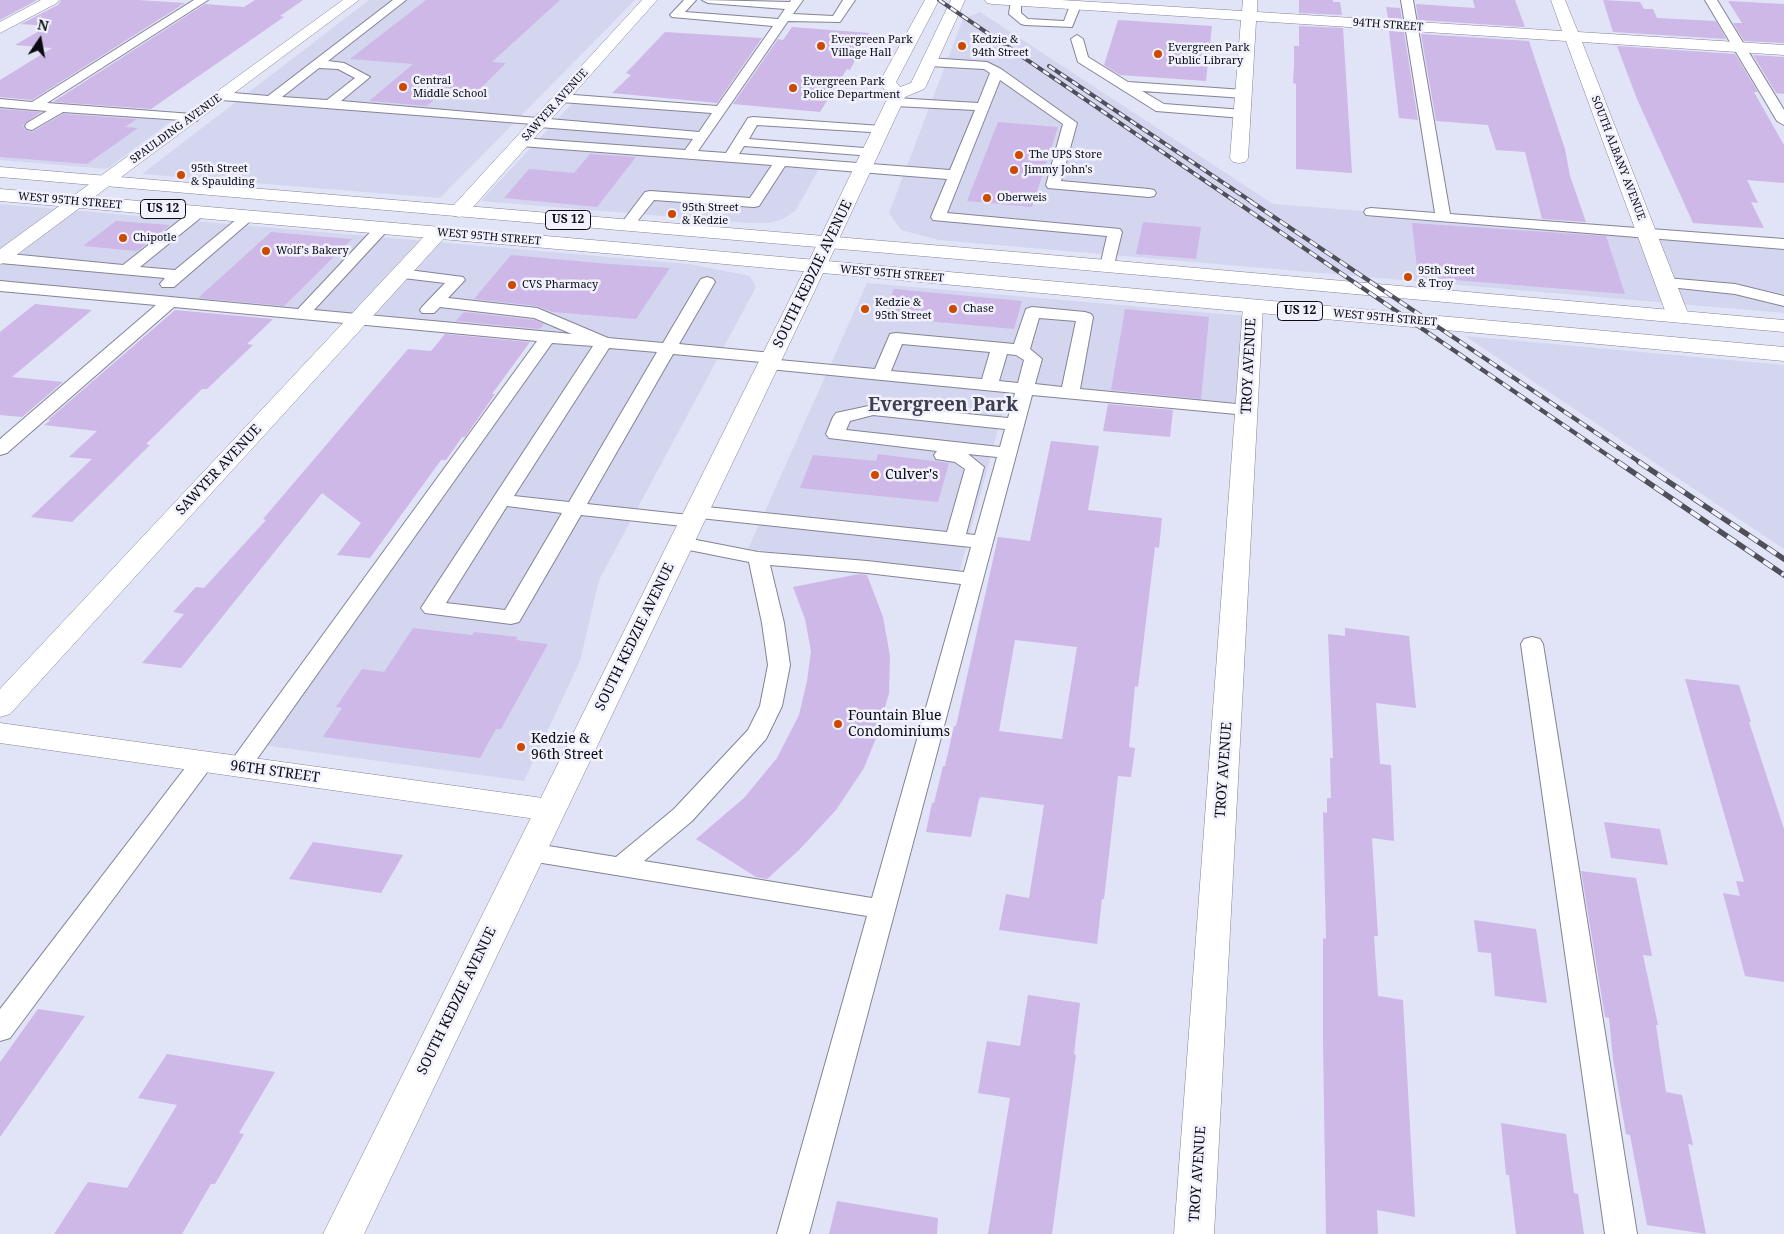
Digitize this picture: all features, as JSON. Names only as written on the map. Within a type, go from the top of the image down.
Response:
[{"type":"street","points":[[0,28],[52,0]]},
{"type":"street","name":"SPAULDING AVENUE","points":[[0,258],[352,0]]},
{"type":"street","name":"SAWYER AVENUE","points":[[459,211],[650,0]]},
{"type":"street","points":[[932,0],[887,83],[897,98],[918,86],[958,0]]},
{"type":"street","name":"94TH STREET","points":[[992,0],[1016,7],[1073,11],[1099,3],[1250,8],[1411,27],[1784,50]]},
{"type":"street","name":"SOUTH ALBANY AVENUE","points":[[1558,0],[1678,316]]},
{"type":"street","points":[[1239,158],[1250,8]]},
{"type":"street","name":"SOUTH KEDZIE AVENUE","points":[[343,1234],[897,98]]},
{"type":"street","name":"WEST 95TH STREET","points":[[0,172],[1108,266],[1784,326]]},
{"type":"street","name":"WEST 95TH STREET","points":[[0,195],[1784,354]]},
{"type":"street","name":"SAWYER AVENUE","points":[[0,707],[438,233]]},
{"type":"street","name":"TROY AVENUE","points":[[1194,1234],[1253,306]]},
{"type":"street","name":"96TH STREET","points":[[0,733],[550,810]]},
{"type":"lane","points":[[35,105],[202,0]]},
{"type":"lane","points":[[382,0],[399,0]]},
{"type":"lane","points":[[270,100],[399,0]]},
{"type":"lane","points":[[690,0],[676,16],[836,20],[848,0]]},
{"type":"lane","points":[[708,0],[795,3]]},
{"type":"lane","points":[[1407,0],[1443,218]]},
{"type":"lane","points":[[1711,0],[1784,121]]},
{"type":"lane","points":[[689,155],[795,3]]},
{"type":"lane","points":[[1077,39],[1082,59],[1161,108],[1243,114]]},
{"type":"lane","points":[[929,62],[987,66],[1070,123],[1053,185],[1149,193]]},
{"type":"lane","points":[[316,64],[340,66],[364,77],[330,104]]},
{"type":"lane","points":[[997,72],[938,217],[1115,232],[1108,266]]},
{"type":"lane","points":[[1123,86],[1244,94]]},
{"type":"lane","points":[[222,96],[702,136]]},
{"type":"lane","points":[[561,98],[720,110]]},
{"type":"lane","points":[[897,98],[983,107]]},
{"type":"lane","points":[[0,102],[192,118]]},
{"type":"lane","points":[[32,126],[61,108]]},
{"type":"lane","points":[[730,158],[753,120],[882,130]]},
{"type":"lane","points":[[522,142],[781,162],[868,160]]},
{"type":"lane","points":[[740,142],[955,174]]},
{"type":"lane","points":[[627,225],[650,195],[754,203],[781,162]]},
{"type":"lane","points":[[126,270],[199,212]]},
{"type":"lane","points":[[1371,212],[1784,244]]},
{"type":"lane","points":[[150,300],[248,217]]},
{"type":"lane","points":[[302,314],[382,228]]},
{"type":"lane","points":[[0,258],[179,275]]},
{"type":"lane","points":[[401,274],[457,280],[414,324]]},
{"type":"lane","points":[[604,342],[432,608],[511,617],[707,282]]},
{"type":"lane","points":[[1666,283],[1735,289],[1784,300]]},
{"type":"lane","points":[[0,286],[667,348],[881,375],[1247,410]]},
{"type":"lane","points":[[0,449],[170,302]]},
{"type":"lane","points":[[436,302],[537,313],[604,342]]},
{"type":"lane","points":[[1021,350],[1032,312],[1085,317],[1070,393]]},
{"type":"lane","points":[[240,767],[548,337]]},
{"type":"lane","points":[[793,1234],[1033,359],[1021,350],[896,338],[881,375]]},
{"type":"lane","points":[[989,385],[1000,348]]},
{"type":"lane","points":[[1007,453],[835,434],[842,417],[873,410],[1014,424]]},
{"type":"lane","points":[[872,438],[886,449],[960,457],[975,467],[955,539]]},
{"type":"lane","points":[[502,500],[574,508],[690,525],[982,542]]},
{"type":"lane","points":[[690,525],[758,558],[867,567],[972,579]]},
{"type":"lane","points":[[621,866],[683,815],[758,734],[767,713],[779,665],[770,607],[758,558]]},
{"type":"lane","points":[[1532,644],[1621,1234]]},
{"type":"lane","points":[[0,1030],[203,761]]},
{"type":"lane","points":[[530,852],[882,909]]},
{"type":"shaded area","name":"Central Middle School","points":[[369,0],[635,0],[440,198],[142,174]]},
{"type":"shaded area","points":[[980,12],[1273,204],[1784,244],[1784,313],[939,240],[901,230],[889,213],[963,19]]},
{"type":"shaded area","points":[[579,96],[722,107],[689,154],[821,165],[796,210],[783,219],[769,223],[749,223],[481,201]]},
{"type":"shaded area","points":[[0,103],[177,117],[107,169],[0,160]]},
{"type":"shaded area","points":[[0,204],[689,264],[750,276],[756,287],[599,580],[580,661],[524,781],[255,744],[548,338],[0,286]]},
{"type":"shaded area","points":[[867,283],[1246,316],[1241,404],[1011,382],[959,573],[748,549]]},
{"type":"shaded area","points":[[1465,336],[1784,365],[1784,549]]},
{"type":"building","points":[[0,0],[37,0],[0,20]]},
{"type":"building","points":[[61,0],[138,0],[185,3],[32,100],[0,97],[0,80],[52,48],[15,45],[48,26],[21,24],[58,5]]},
{"type":"building","points":[[255,0],[303,0],[280,16],[284,17],[151,109],[53,102],[205,4],[244,7]]},
{"type":"building","points":[[426,0],[560,0],[492,62],[506,63],[479,90],[447,88],[427,106],[369,101],[413,64],[350,59]]},
{"type":"building","points":[[1299,0],[1333,0],[1333,2],[1340,2],[1342,15],[1299,13]]},
{"type":"building","points":[[1473,0],[1515,0],[1525,27],[1418,20],[1416,4],[1475,8]]},
{"type":"building","points":[[1603,0],[1640,2],[1644,9],[1653,9],[1657,18],[1716,21],[1726,39],[1613,32]]},
{"type":"building","points":[[1728,1],[1784,4],[1784,43],[1744,41],[1733,23],[1742,23]]},
{"type":"building","points":[[1386,7],[1400,8],[1402,19],[1388,18]]},
{"type":"building","name":"Evergreen Park Public Library","points":[[1118,20],[1212,26],[1206,81],[1120,75],[1104,65]]},
{"type":"building","points":[[1299,26],[1343,28],[1352,173],[1296,169],[1296,84],[1293,83],[1294,46],[1299,46]]},
{"type":"building","points":[[792,27],[869,33],[850,70],[847,69],[820,112],[733,104],[778,39],[783,40]]},
{"type":"building","points":[[1389,31],[1404,32],[1418,120],[1399,118]]},
{"type":"building","points":[[665,32],[762,38],[717,103],[612,93],[631,75],[626,73]]},
{"type":"building","points":[[1421,34],[1529,41],[1565,149],[1570,176],[1586,222],[1542,219],[1525,152],[1496,150],[1488,125],[1436,121]]},
{"type":"building","points":[[1617,46],[1735,54],[1758,92],[1754,92],[1784,145],[1784,183],[1747,180],[1758,203],[1751,202],[1764,228],[1693,223],[1637,99]]},
{"type":"building","points":[[1753,55],[1784,57],[1784,94],[1776,93]]},
{"type":"building","points":[[0,109],[41,112],[23,125],[25,130],[32,132],[63,114],[137,119],[125,127],[138,128],[87,164],[0,157]]},
{"type":"building","points":[[998,122],[1058,127],[1032,207],[967,201]]},
{"type":"building","points":[[590,154],[636,157],[597,207],[504,198],[529,169],[574,173]]},
{"type":"building","name":"Chipotle","points":[[116,221],[170,225],[137,251],[83,246]]},
{"type":"building","points":[[1143,222],[1201,227],[1196,259],[1136,254]]},
{"type":"building","points":[[1412,223],[1606,236],[1625,294],[1418,277]]},
{"type":"building","points":[[271,232],[352,239],[284,306],[198,298]]},
{"type":"building","name":"CVS Pharmacy","points":[[511,255],[670,268],[636,319],[552,312],[537,306],[474,299]]},
{"type":"building","name":"Chase","points":[[894,289],[1022,301],[1014,329],[882,317]]},
{"type":"building","points":[[35,304],[92,310],[12,377],[63,382],[22,417],[0,415],[0,332]]},
{"type":"building","points":[[1125,309],[1209,317],[1201,399],[1111,390]]},
{"type":"building","points":[[175,310],[273,319],[247,344],[253,345],[207,389],[202,389],[146,444],[150,445],[72,522],[31,517],[92,459],[69,457],[97,431],[44,425]]},
{"type":"building","points":[[464,312],[534,320],[544,324],[540,329],[456,321]]},
{"type":"building","points":[[445,334],[530,342],[492,394],[495,394],[465,437],[462,437],[446,460],[441,460],[370,558],[337,555],[361,523],[322,493],[181,668],[142,663],[184,614],[173,612],[196,587],[204,588],[266,520],[263,519],[408,349],[431,351]]},
{"type":"building","points":[[1108,404],[1173,410],[1170,437],[1103,431]]},
{"type":"building","points":[[1051,441],[1099,446],[1088,510],[1162,518],[1159,548],[1155,547],[1138,687],[1135,686],[1129,747],[1135,748],[1131,777],[1118,776],[1097,944],[999,930],[1006,894],[1029,898],[1044,805],[981,797],[971,837],[926,832],[932,803],[934,803],[943,766],[945,766],[954,726],[956,726],[998,537],[1030,541]],"holes":[[[1015,640],[1077,647],[1062,739],[999,731]]]},
{"type":"building","name":"Culver's","points":[[878,454],[949,463],[938,502],[800,488],[813,455],[876,461]]},
{"type":"building","name":"Fountain Blue Condominiums","points":[[859,574],[867,575],[883,617],[890,656],[889,693],[878,733],[864,768],[836,810],[799,850],[767,879],[756,877],[696,839],[744,798],[777,758],[799,715],[807,681],[811,651],[805,619],[793,587]]},
{"type":"building","points":[[413,628],[472,635],[474,632],[518,637],[516,640],[548,644],[501,729],[496,729],[480,758],[323,737],[342,708],[336,707],[362,669],[384,672]]},
{"type":"building","points":[[1345,628],[1409,636],[1416,708],[1376,703],[1380,764],[1391,765],[1394,841],[1372,838],[1378,936],[1374,936],[1378,996],[1403,1000],[1415,1217],[1377,1210],[1378,1234],[1326,1234],[1323,938],[1326,939],[1323,812],[1327,813],[1327,798],[1331,798],[1330,758],[1333,758],[1328,634],[1345,636]]},
{"type":"building","points":[[1685,679],[1739,685],[1784,829],[1784,982],[1745,976],[1723,893],[1740,896],[1736,881],[1744,882]]},
{"type":"building","points":[[1604,822],[1660,829],[1668,865],[1611,858]]},
{"type":"building","points":[[313,842],[403,855],[381,893],[289,879]]},
{"type":"building","points":[[1581,871],[1636,878],[1652,956],[1643,955],[1658,1025],[1656,1025],[1666,1092],[1682,1095],[1693,1145],[1688,1144],[1706,1234],[1647,1225],[1630,1135],[1626,1134],[1613,1059],[1609,1018],[1605,1017]]},
{"type":"building","points":[[1474,920],[1536,929],[1547,1003],[1495,996],[1491,953],[1478,952]]},
{"type":"building","points":[[1028,995],[1080,1003],[1074,1054],[1076,1055],[1052,1234],[988,1234],[1010,1098],[978,1093],[987,1041],[1020,1046]]},
{"type":"building","points":[[38,1009],[85,1016],[0,1137],[0,1062]]},
{"type":"building","points":[[167,1054],[275,1072],[239,1133],[244,1134],[215,1184],[211,1184],[182,1234],[54,1234],[88,1182],[127,1188],[177,1105],[138,1098]]},
{"type":"building","points":[[1501,1123],[1566,1134],[1574,1193],[1578,1194],[1584,1234],[1516,1234],[1509,1175],[1506,1175]]},
{"type":"building","points":[[837,1201],[938,1218],[937,1234],[829,1234]]},
{"type":"railway","points":[[939,0],[1236,202]]},
{"type":"railway","points":[[1049,66],[1252,202]]},
{"type":"railway","points":[[1235,201],[1619,463]]},
{"type":"railway","points":[[1250,201],[1641,463]]},
{"type":"railway","points":[[1618,462],[1784,575]]},
{"type":"railway","points":[[1639,462],[1784,559]]},
{"type":"place","name":"Evergreen Park Village Hall","points":[[821,46]]},
{"type":"place","name":"Kedzie & 94th Street","points":[[962,46]]},
{"type":"place","name":"Evergreen Park Public Library","points":[[1158,54]]},
{"type":"place","name":"Central Middle School","points":[[403,87]]},
{"type":"place","name":"Evergreen Park Police Department","points":[[793,88]]},
{"type":"place","name":"The UPS Store","points":[[1019,155]]},
{"type":"place","name":"Jimmy John's","points":[[1014,170]]},
{"type":"place","name":"95th Street & Spaulding","points":[[181,175]]},
{"type":"place","name":"Oberweis","points":[[987,198]]},
{"type":"place","name":"95th Street & Kedzie","points":[[672,214]]},
{"type":"place","name":"Chipotle","points":[[123,238]]},
{"type":"place","name":"Wolf's Bakery","points":[[266,251]]},
{"type":"place","name":"95th Street & Troy","points":[[1408,277]]},
{"type":"place","name":"CVS Pharmacy","points":[[512,285]]},
{"type":"place","name":"Kedzie & 95th Street","points":[[865,309]]},
{"type":"place","name":"Chase","points":[[953,309]]},
{"type":"place","name":"Culver's","points":[[875,475]]},
{"type":"place","name":"Fountain Blue Condominiums","points":[[838,724]]},
{"type":"place","name":"Kedzie & 96th Street","points":[[521,747]]},
{"type":"district","name":"Evergreen Park","points":[[943,406]]}]
